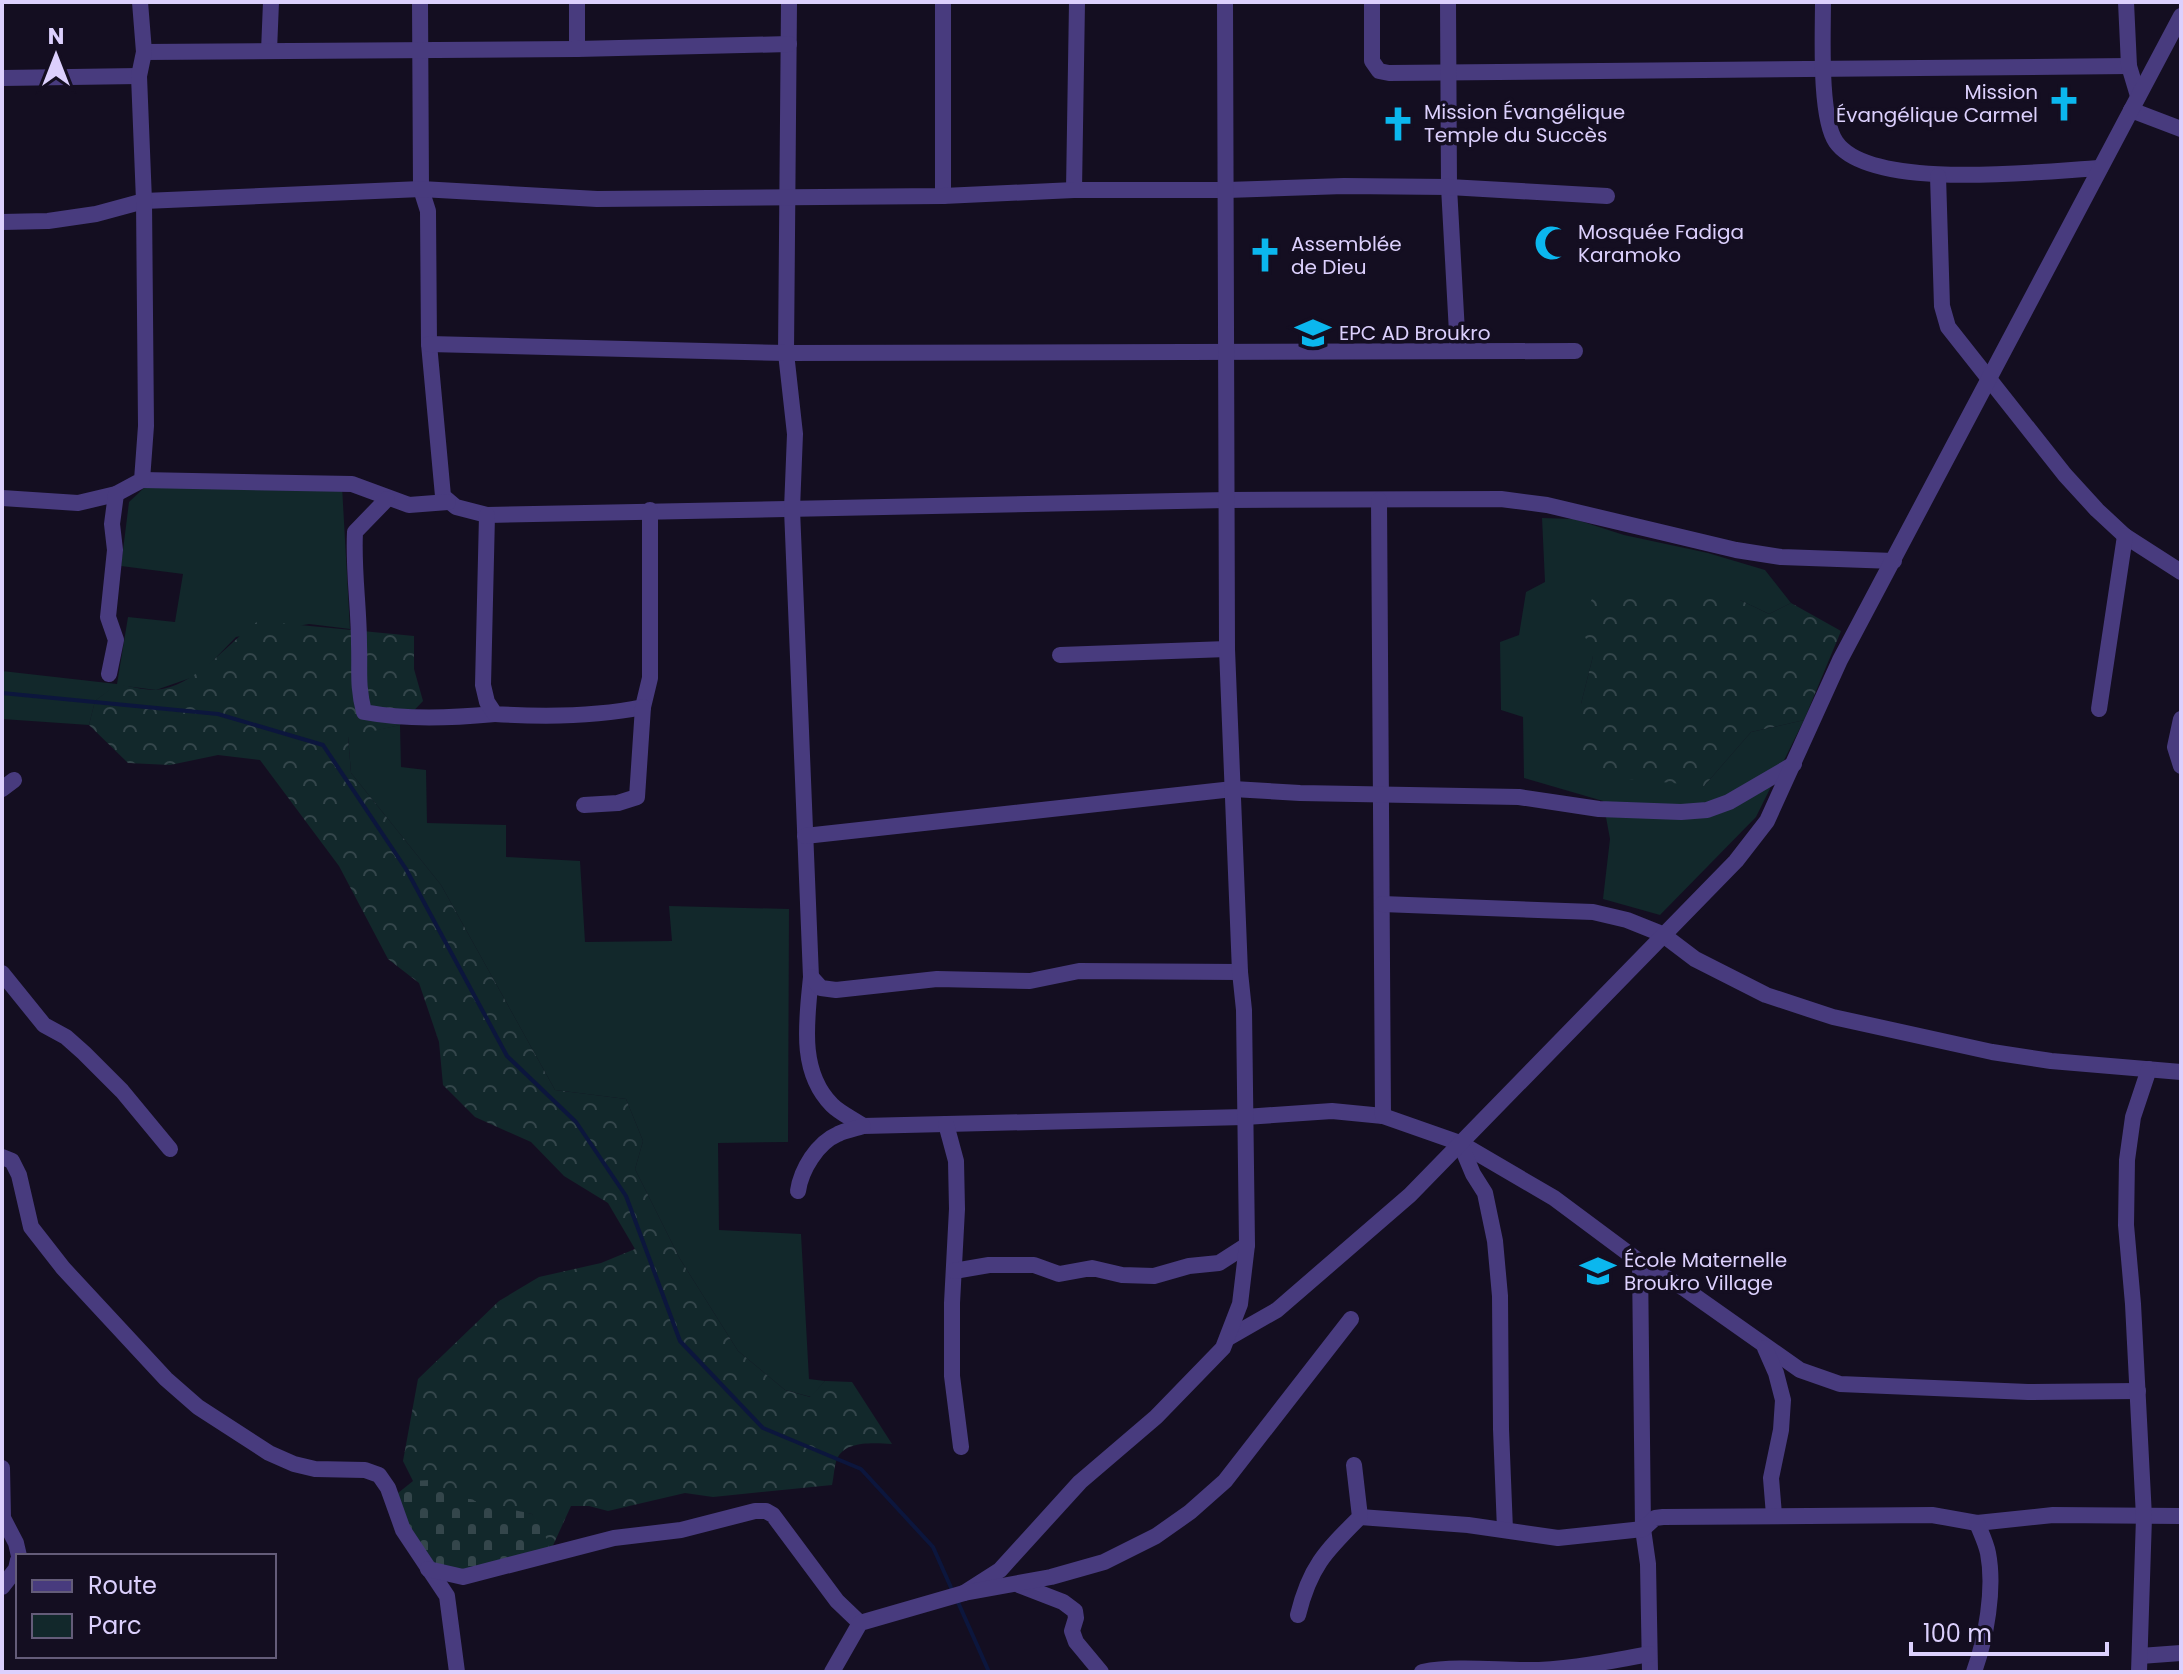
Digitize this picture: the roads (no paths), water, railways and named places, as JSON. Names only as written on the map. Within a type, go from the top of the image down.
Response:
[{"type":"street","points":[[140,2],[144,52],[139,76],[144,201],[146,426],[142,480]]},
{"type":"street","points":[[269,51],[271,2]]},
{"type":"street","points":[[420,2],[421,189],[428,211],[429,344],[443,496],[448,502]]},
{"type":"street","points":[[577,2],[577,49]]},
{"type":"street","points":[[789,2],[786,353],[795,434],[792,509],[811,977],[806,1029],[810,1069],[832,1105],[863,1126]]},
{"type":"street","points":[[943,2],[943,196]]},
{"type":"street","points":[[1074,190],[1077,2]]},
{"type":"street","points":[[964,1593],[1000,1570],[1080,1482],[1195,1379],[1223,1348],[1240,1304],[1247,1245],[1244,1010],[1227,649],[1225,2]]},
{"type":"street","points":[[1372,2],[1372,61],[1379,71],[1389,73],[2129,66]]},
{"type":"street","points":[[1448,2],[1449,187],[1458,351]]},
{"type":"street","points":[[1823,2],[1822,69],[1830,130],[1845,152],[1880,167],[1938,176],[2100,168]]},
{"type":"street","points":[[2126,2],[2129,66],[2135,103]]},
{"type":"street","points":[[1228,1338],[1277,1310],[1410,1195],[1736,861],[1767,821],[1840,660],[2181,16]]},
{"type":"street","points":[[144,52],[789,44]]},
{"type":"street","points":[[2,78],[139,76]]},
{"type":"street","points":[[2135,103],[2181,129]]},
{"type":"street","points":[[1938,176],[1944,317],[1948,327],[2065,475],[2125,536],[2181,572]]},
{"type":"street","points":[[2,222],[48,221],[96,214],[144,201],[421,189],[597,199],[943,196],[1074,190],[1344,186],[1449,187],[1607,196]]},
{"type":"street","points":[[429,344],[786,353],[1575,351]]},
{"type":"street","points":[[2,498],[78,503],[116,494],[142,480],[352,484],[409,505],[448,502],[487,515],[1227,500],[1501,499],[1573,510],[1736,550],[1781,557],[1894,561]]},
{"type":"street","points":[[109,674],[116,640],[108,617],[115,550],[112,524],[116,494]]},
{"type":"street","points":[[387,499],[355,532],[353,566],[360,644],[357,685],[364,712],[386,716],[449,718],[619,712],[643,707]]},
{"type":"street","points":[[1379,500],[1383,1116]]},
{"type":"street","points":[[584,805],[618,803],[637,797],[643,707],[650,678],[650,510]]},
{"type":"street","points":[[487,515],[483,685],[487,702],[495,714]]},
{"type":"street","points":[[2099,709],[2125,536]]},
{"type":"street","points":[[1060,655],[1227,649]]},
{"type":"street","points":[[2181,719],[2175,747],[2181,766]]},
{"type":"street","points":[[805,836],[1233,789],[1519,797],[1599,809],[1697,811],[1729,802],[1794,764]]},
{"type":"street","points":[[1382,904],[1593,912],[1627,920],[1662,934],[1695,959],[1766,995],[1833,1017],[1992,1052],[2051,1061],[2181,1072]]},
{"type":"street","points":[[811,977],[821,988],[836,990],[937,979],[1030,981],[1079,971],[1240,972]]},
{"type":"street","points":[[2,973],[44,1025],[66,1037],[122,1091],[170,1149]]},
{"type":"street","points":[[2149,1069],[2133,1117],[2127,1160],[2126,1225],[2144,1517],[2139,1664],[2181,1653]]},
{"type":"street","points":[[798,1191],[800,1175],[814,1155],[835,1135],[863,1126],[1245,1117],[1332,1111],[1383,1116],[1460,1143],[1554,1198],[1640,1262],[1685,1289],[1800,1370],[1840,1384],[2028,1392],[2138,1391]]},
{"type":"street","points":[[946,1124],[956,1161],[952,1376],[961,1447]]},
{"type":"street","points":[[1460,1143],[1485,1193],[1495,1241],[1500,1296],[1505,1530]]},
{"type":"street","points":[[2,1157],[12,1161],[19,1175],[31,1227],[63,1268],[166,1379],[198,1407],[269,1453],[315,1469],[365,1470],[379,1475],[388,1488],[403,1530],[447,1596],[457,1672]]},
{"type":"street","points":[[1485,1193],[1490,1183],[1519,1178]]},
{"type":"street","points":[[954,1271],[989,1265],[1034,1265],[1059,1274],[1092,1268],[1122,1275],[1154,1276],[1189,1266],[1219,1263],[1247,1245]]},
{"type":"street","points":[[1640,1262],[1643,1529],[1648,1564],[1650,1672]]},
{"type":"street","points":[[832,1672],[860,1623],[964,1593],[1018,1585],[1104,1562],[1156,1536],[1190,1512],[1225,1481],[1351,1319]]},
{"type":"street","points":[[1765,1348],[1783,1400],[1781,1430],[1771,1478],[1774,1515]]},
{"type":"street","points":[[1354,1465],[1360,1517]]},
{"type":"street","points":[[2,1468],[3,1518],[16,1543],[17,1554]]},
{"type":"street","points":[[428,1569],[463,1577],[614,1538],[681,1530],[766,1511],[773,1515],[837,1601],[860,1623]]},
{"type":"street","points":[[1298,1615],[1304,1590],[1323,1554],[1360,1517],[1413,1520],[1558,1538],[1643,1529],[1655,1518],[1663,1517],[1932,1515],[1977,1523],[2053,1515],[2181,1516]]},
{"type":"street","points":[[1974,1672],[1986,1638],[1989,1602],[1988,1554],[1977,1523]]},
{"type":"street","points":[[2,1587],[16,1569]]},
{"type":"street","points":[[1000,1570],[1018,1585],[1063,1602],[1075,1611],[1072,1631],[1076,1642],[1101,1672]]},
{"type":"street","points":[[1422,1672],[1447,1667],[1504,1670],[1579,1668],[1649,1654]]},
{"type":"waterway","points":[[2,693],[218,714],[323,745],[406,869],[507,1056],[576,1122],[626,1196],[680,1341],[763,1428],[861,1469],[933,1547],[953,1592]]},
{"type":"waterway","points":[[957,1600],[989,1672]]},
{"type":"place","name":"Mission Évangélique Carmel","points":[[2064,104]]},
{"type":"place","name":"Mission Évangélique Temple du Succès","points":[[1398,124]]},
{"type":"place","name":"Mosquée Fadiga Karamoko","points":[[1552,243]]},
{"type":"place","name":"Assemblée de Dieu","points":[[1265,255]]},
{"type":"place","name":"EPC AD Broukro","points":[[1313,333]]},
{"type":"place","name":"École Maternelle Broukro Village","points":[[1598,1271]]}]
